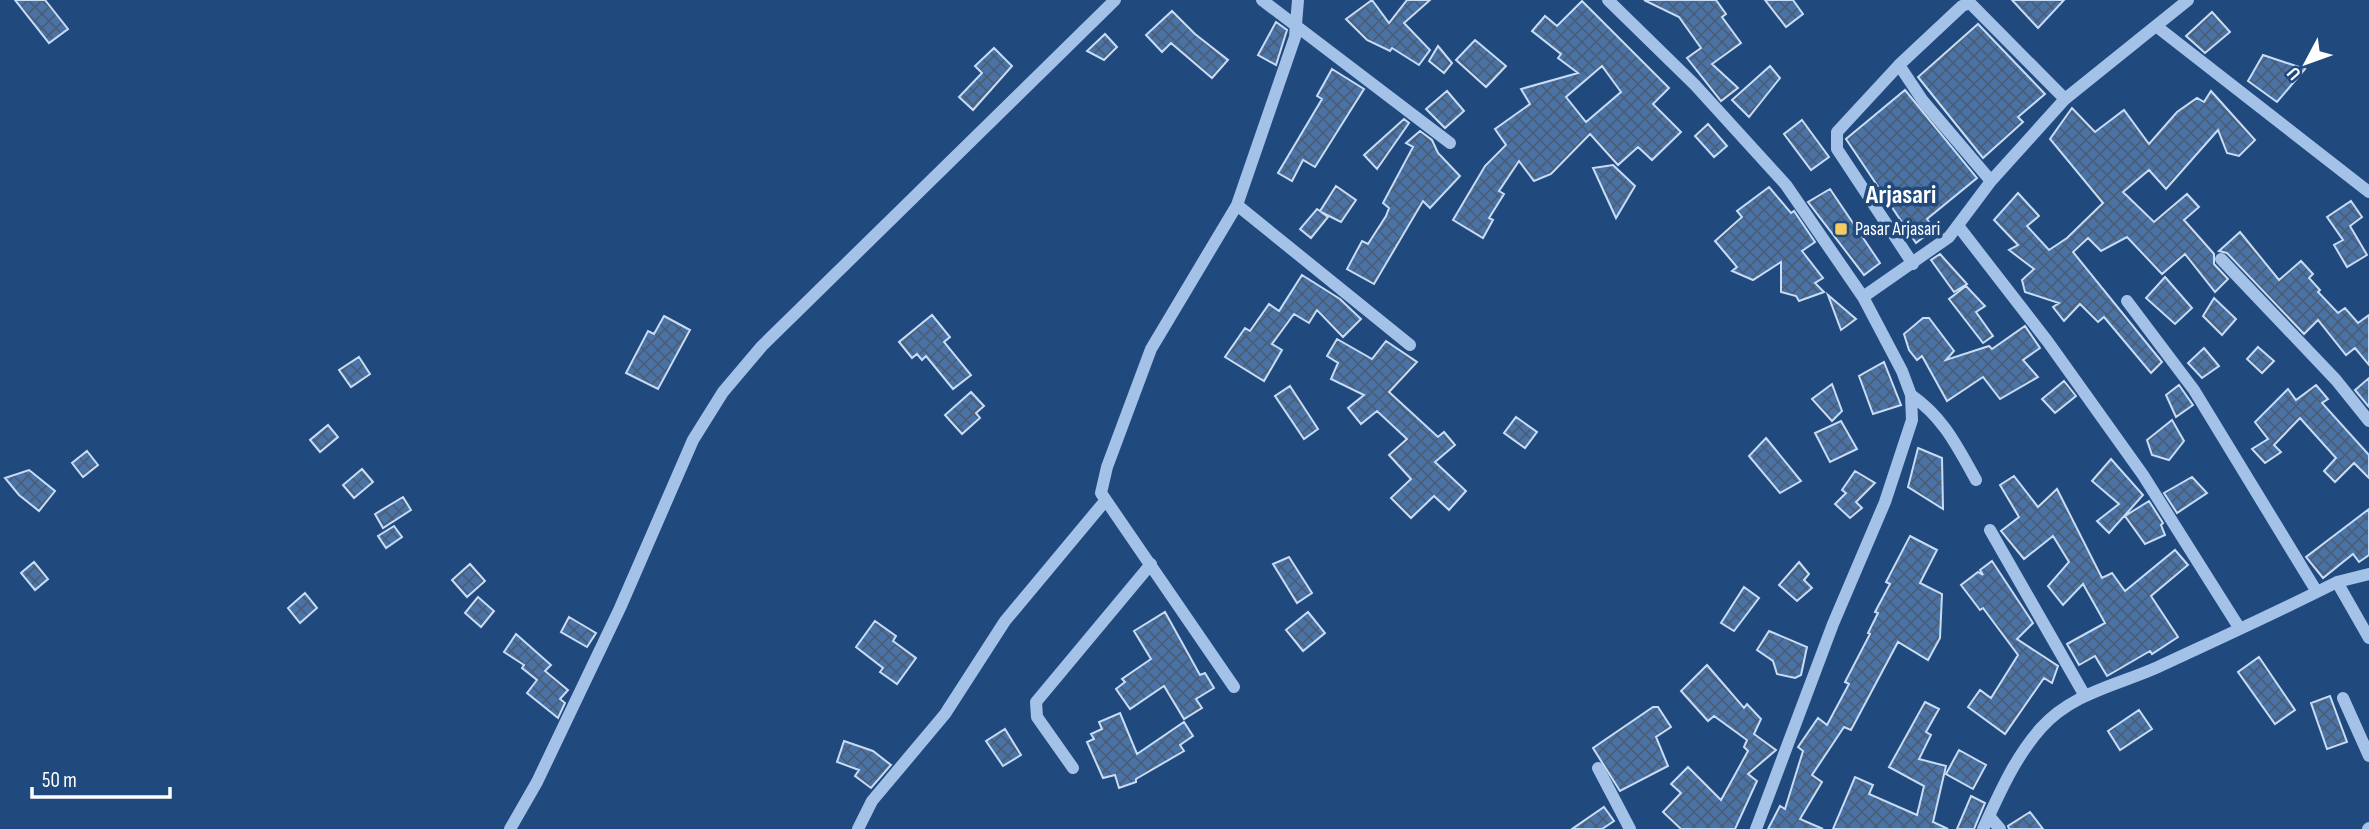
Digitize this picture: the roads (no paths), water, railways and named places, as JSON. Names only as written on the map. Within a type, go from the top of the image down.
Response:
[{"type":"street","points":[[510,829],[537,782],[620,608],[694,440],[723,392],[762,346],[1115,0]]},
{"type":"street","points":[[1262,0],[1450,142]]},
{"type":"street","points":[[1234,687],[1101,493],[1105,474],[1151,349],[1237,205],[1296,37],[1298,0]]},
{"type":"street","points":[[1608,0],[1695,85],[1786,185],[1863,297],[1902,371],[1911,395],[1912,420],[1885,502],[1828,637],[1756,829]]},
{"type":"street","points":[[1863,297],[1913,264],[1959,227],[1991,181],[2065,99],[2188,0]]},
{"type":"street","points":[[1913,264],[1838,149],[1837,132],[1899,65],[1962,6],[1970,3],[2065,99]]},
{"type":"street","points":[[2156,26],[2369,192]]},
{"type":"street","points":[[1899,65],[1923,101],[1991,181]]},
{"type":"street","points":[[1237,205],[1410,345]]},
{"type":"street","points":[[1959,227],[2048,342],[2143,475],[2241,629]]},
{"type":"street","points":[[2221,259],[2336,380],[2369,421]]},
{"type":"street","points":[[2127,301],[2194,390],[2317,592]]},
{"type":"street","points":[[1911,395],[1932,409],[1944,423],[1976,480]]},
{"type":"street","points":[[858,829],[872,801],[945,714],[1005,621],[1105,501]]},
{"type":"street","points":[[1990,530],[2085,696]]},
{"type":"street","points":[[1073,768],[1037,717],[1036,702],[1151,564]]},
{"type":"street","points":[[1983,829],[2008,778],[2042,727],[2065,706],[2241,629],[2337,582],[2369,574]]},
{"type":"street","points":[[2337,582],[2369,638]]},
{"type":"street","points":[[2343,698],[2369,756]]},
{"type":"street","points":[[1598,768],[1630,829]]},
{"type":"street","points":[[1989,816],[2000,829]]},
{"type":"place","name":"Pasar Arjasari","points":[[1841,229]]},
{"type":"district","name":"Arjasari","points":[[1901,195]]}]
